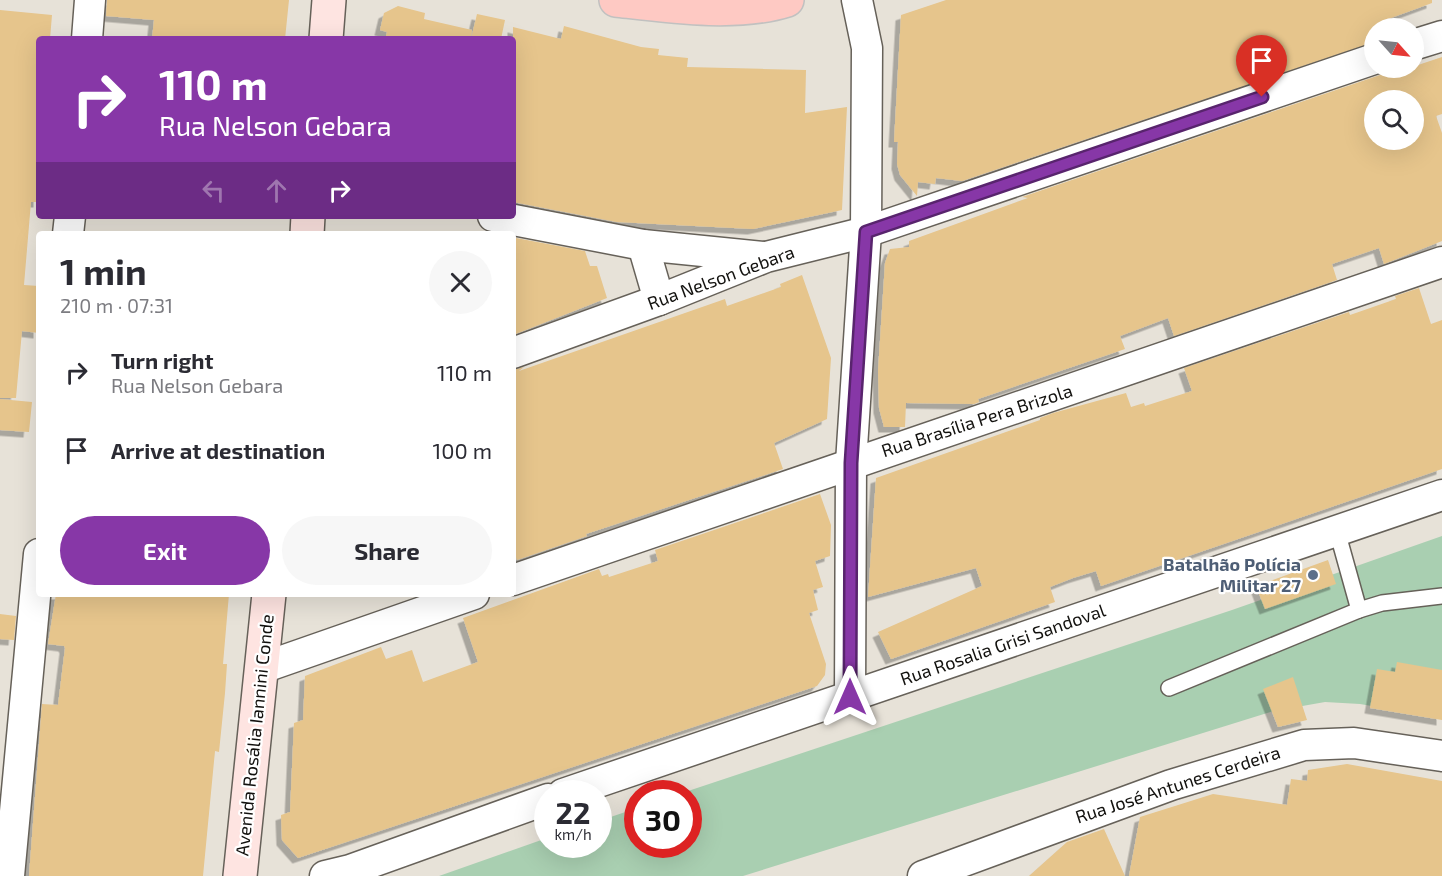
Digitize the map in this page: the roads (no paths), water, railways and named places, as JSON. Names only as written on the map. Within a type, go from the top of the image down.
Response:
[{"type":"main road","points":[[616,0],[671,6],[730,7],[788,0]]},
{"type":"street","points":[[87,36],[90,0]]},
{"type":"street","points":[[326,36],[329,0]]},
{"type":"street","points":[[850,697],[851,463],[866,232],[867,48],[857,0]]},
{"type":"street","points":[[1424,42],[1442,36]]},
{"type":"street","name":"Rua Nelson Gebara","points":[[516,352],[659,300],[766,257],[866,232],[1364,62]]},
{"type":"street","points":[[508,219],[642,245],[766,257]]},
{"type":"street","points":[[642,245],[659,300]]},
{"type":"street","name":"Rua Brasília Pera Brizola","points":[[516,579],[1442,262]]},
{"type":"street","name":"Rua Rosalia Grisi Sandoval","points":[[604,780],[1442,495]]},
{"type":"street","points":[[9,876],[36,586]]},
{"type":"street","name":"Avenida Rosália Iannini Conde","points":[[240,876],[269,597]]},
{"type":"street","points":[[262,668],[465,597]]},
{"type":"street","name":"Rua José Antunes Cerdeira","points":[[924,876],[1171,785],[1304,745],[1354,743],[1442,756]]},
{"type":"street","points":[[325,876],[351,870],[534,804]]},
{"type":"lane","points":[[1336,531],[1359,610]]},
{"type":"lane","points":[[1169,688],[1359,610],[1382,603],[1442,596]]},
{"type":"place","name":"Batalhão Polícia Militar 27","points":[[1313,575]]}]
